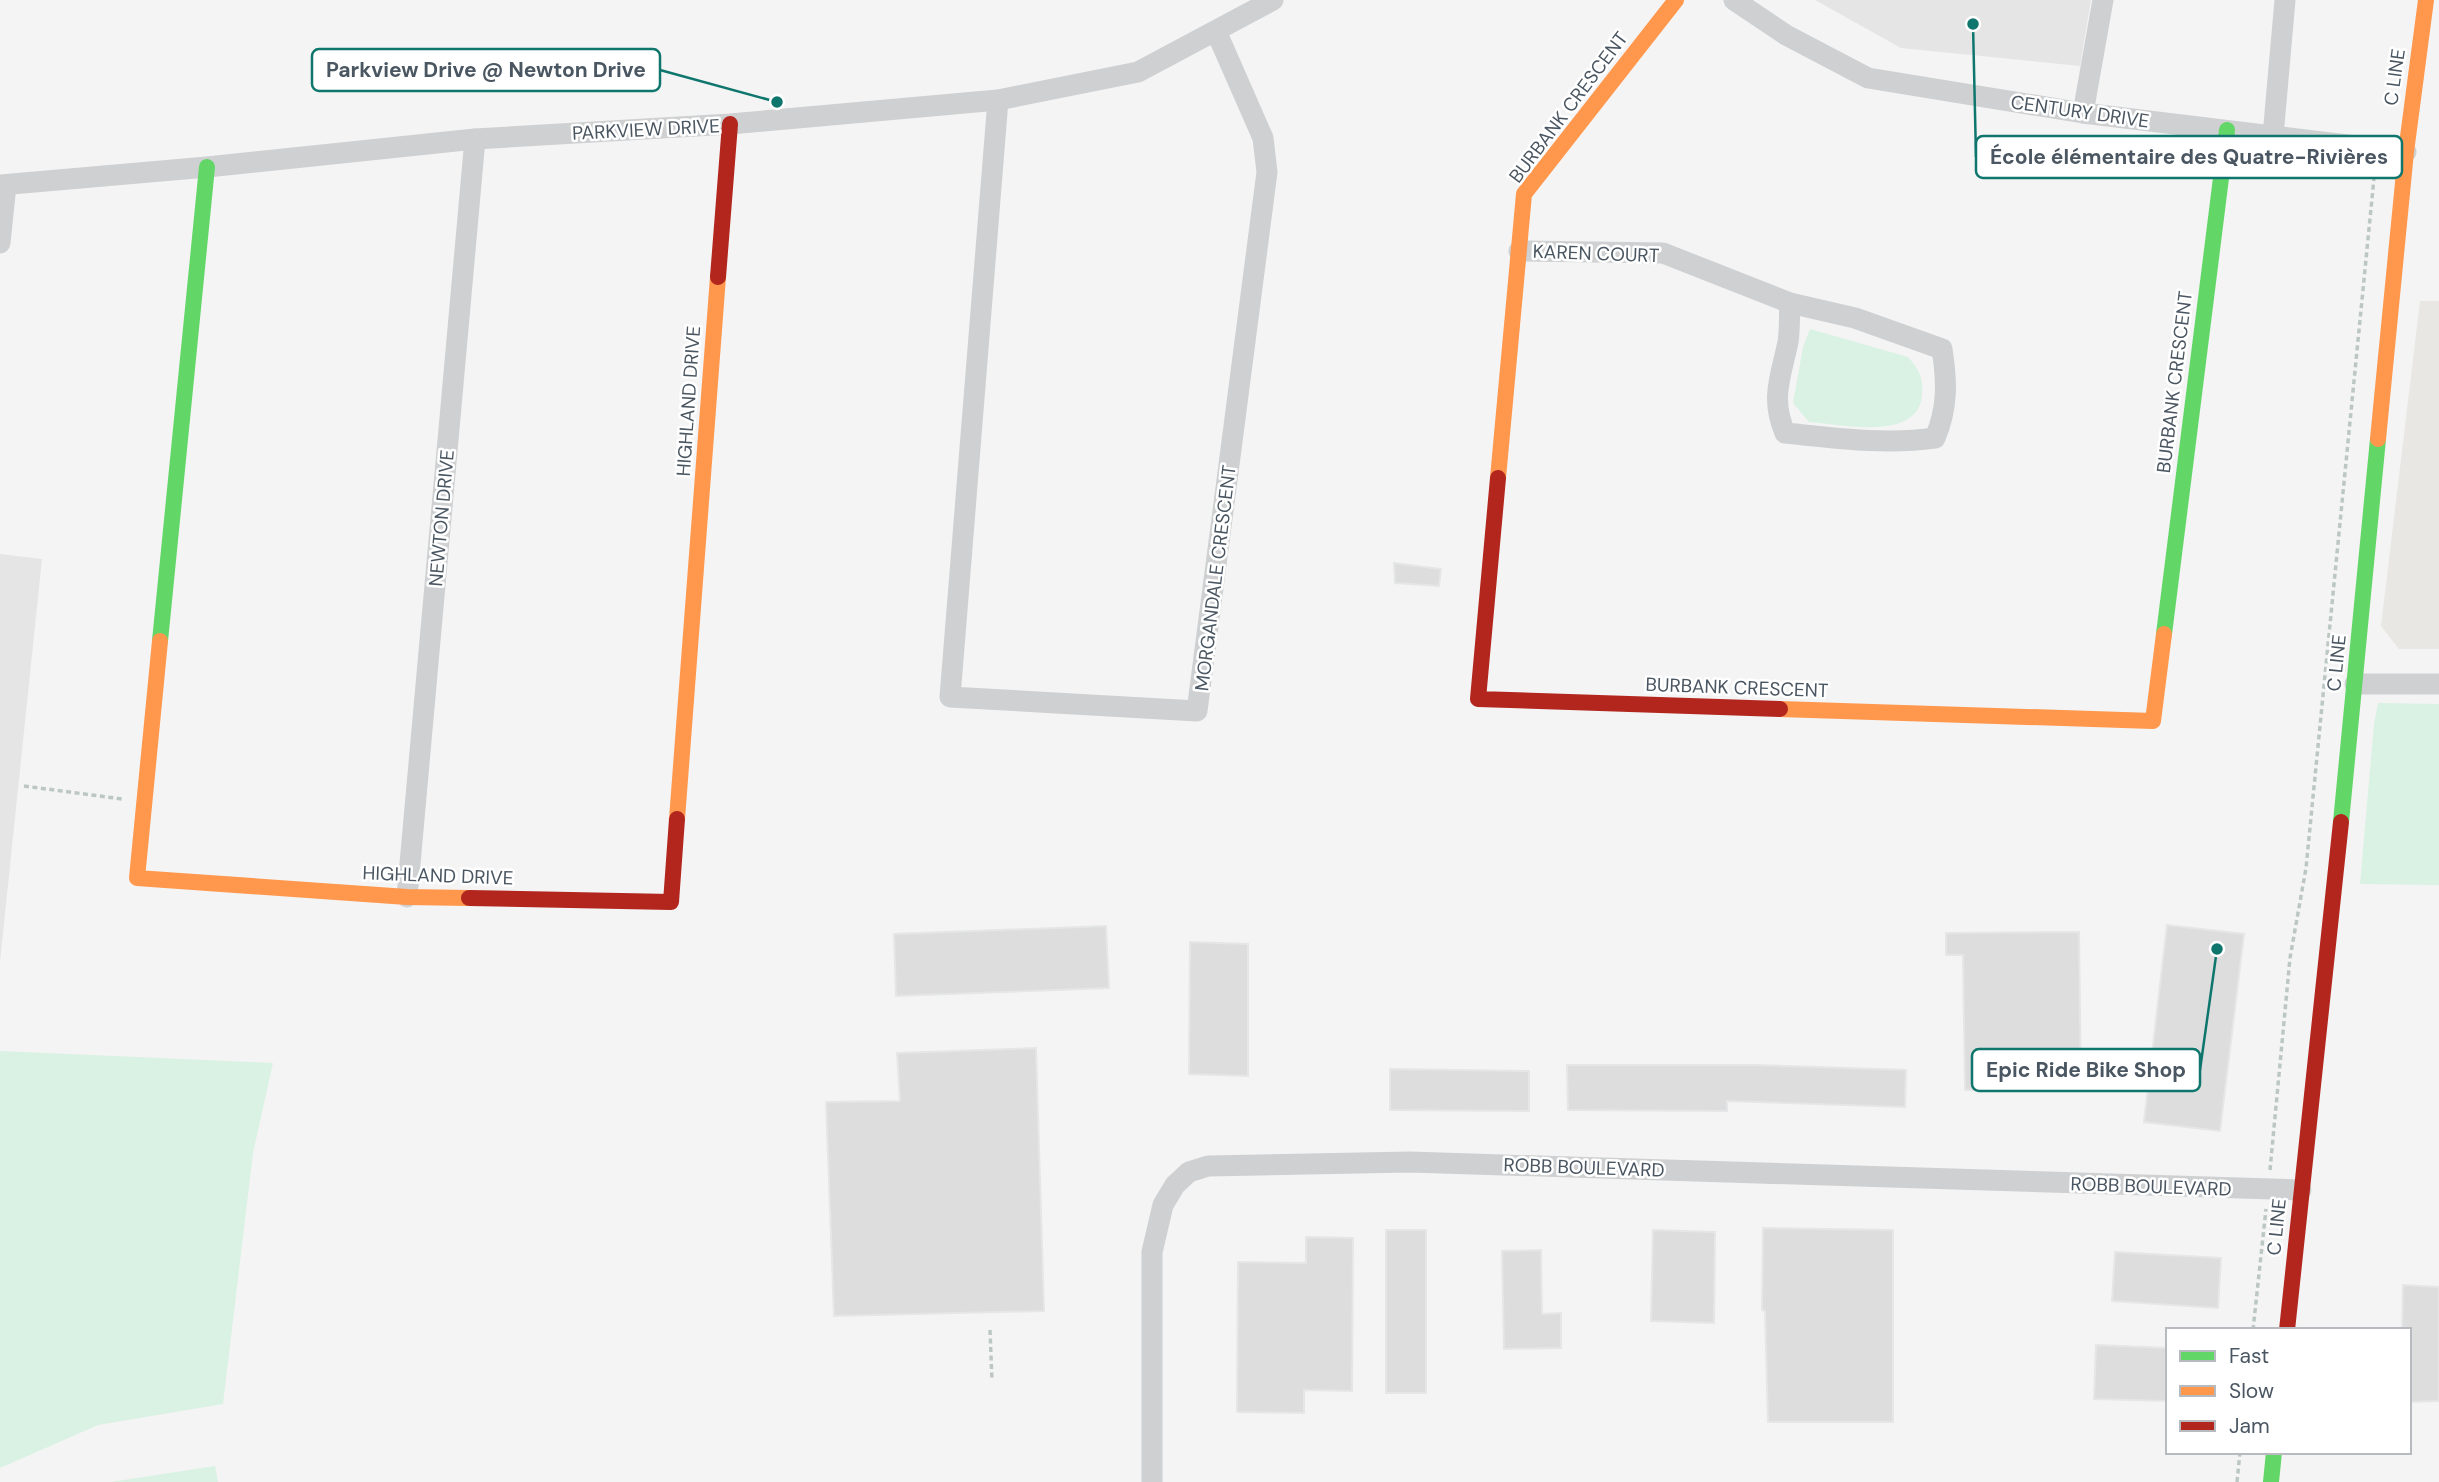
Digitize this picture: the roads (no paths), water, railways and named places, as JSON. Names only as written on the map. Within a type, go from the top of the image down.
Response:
[{"type":"street","name":"PARKVIEW DRIVE","points":[[3,185],[475,139],[730,124],[998,100],[1138,72],[1273,0]]},
{"type":"street","name":"BURBANK CRESCENT","points":[[1676,0],[1524,194],[1478,699],[2153,721],[2227,130]]},
{"type":"street","name":"CENTURY DRIVE","points":[[1734,0],[1786,35],[1868,78],[2083,113],[2406,152]]},
{"type":"street","points":[[2083,113],[2103,0]]},
{"type":"street","points":[[2273,136],[2284,0]]},
{"type":"street","name":"C LINE","points":[[2287,1328],[2355,684],[2406,152],[2426,0]]},
{"type":"street","name":"MORGANDALE CRESCENT","points":[[998,100],[950,697],[1197,711],[1267,172],[1263,138],[1216,31]]},
{"type":"street","name":"HIGHLAND DRIVE","points":[[207,167],[137,878],[407,897],[671,902],[730,124]]},
{"type":"street","name":"NEWTON DRIVE","points":[[407,897],[475,139]]},
{"type":"street","points":[[0,243],[3,185]]},
{"type":"street","name":"KAREN COURT","points":[[1519,251],[1663,253],[1790,303],[1855,318],[1942,349],[1947,382],[1943,420],[1935,438],[1909,442],[1785,433],[1777,415],[1778,380],[1788,340],[1790,303]]},
{"type":"street","points":[[2355,684],[2439,684]]},
{"type":"street","name":"ROBB BOULEVARD","points":[[1152,1482],[1152,1252],[1163,1205],[1175,1185],[1189,1172],[1208,1166],[1410,1162],[2301,1191]]},
{"type":"street","points":[[2271,1482],[2274,1454]]},
{"type":"place","name":"École élémentaire des Quatre-Rivières","points":[[1973,24]]},
{"type":"place","name":"Parkview Drive @ Newton Drive","points":[[777,102]]},
{"type":"place","name":"Epic Ride Bike Shop","points":[[2217,949]]}]
